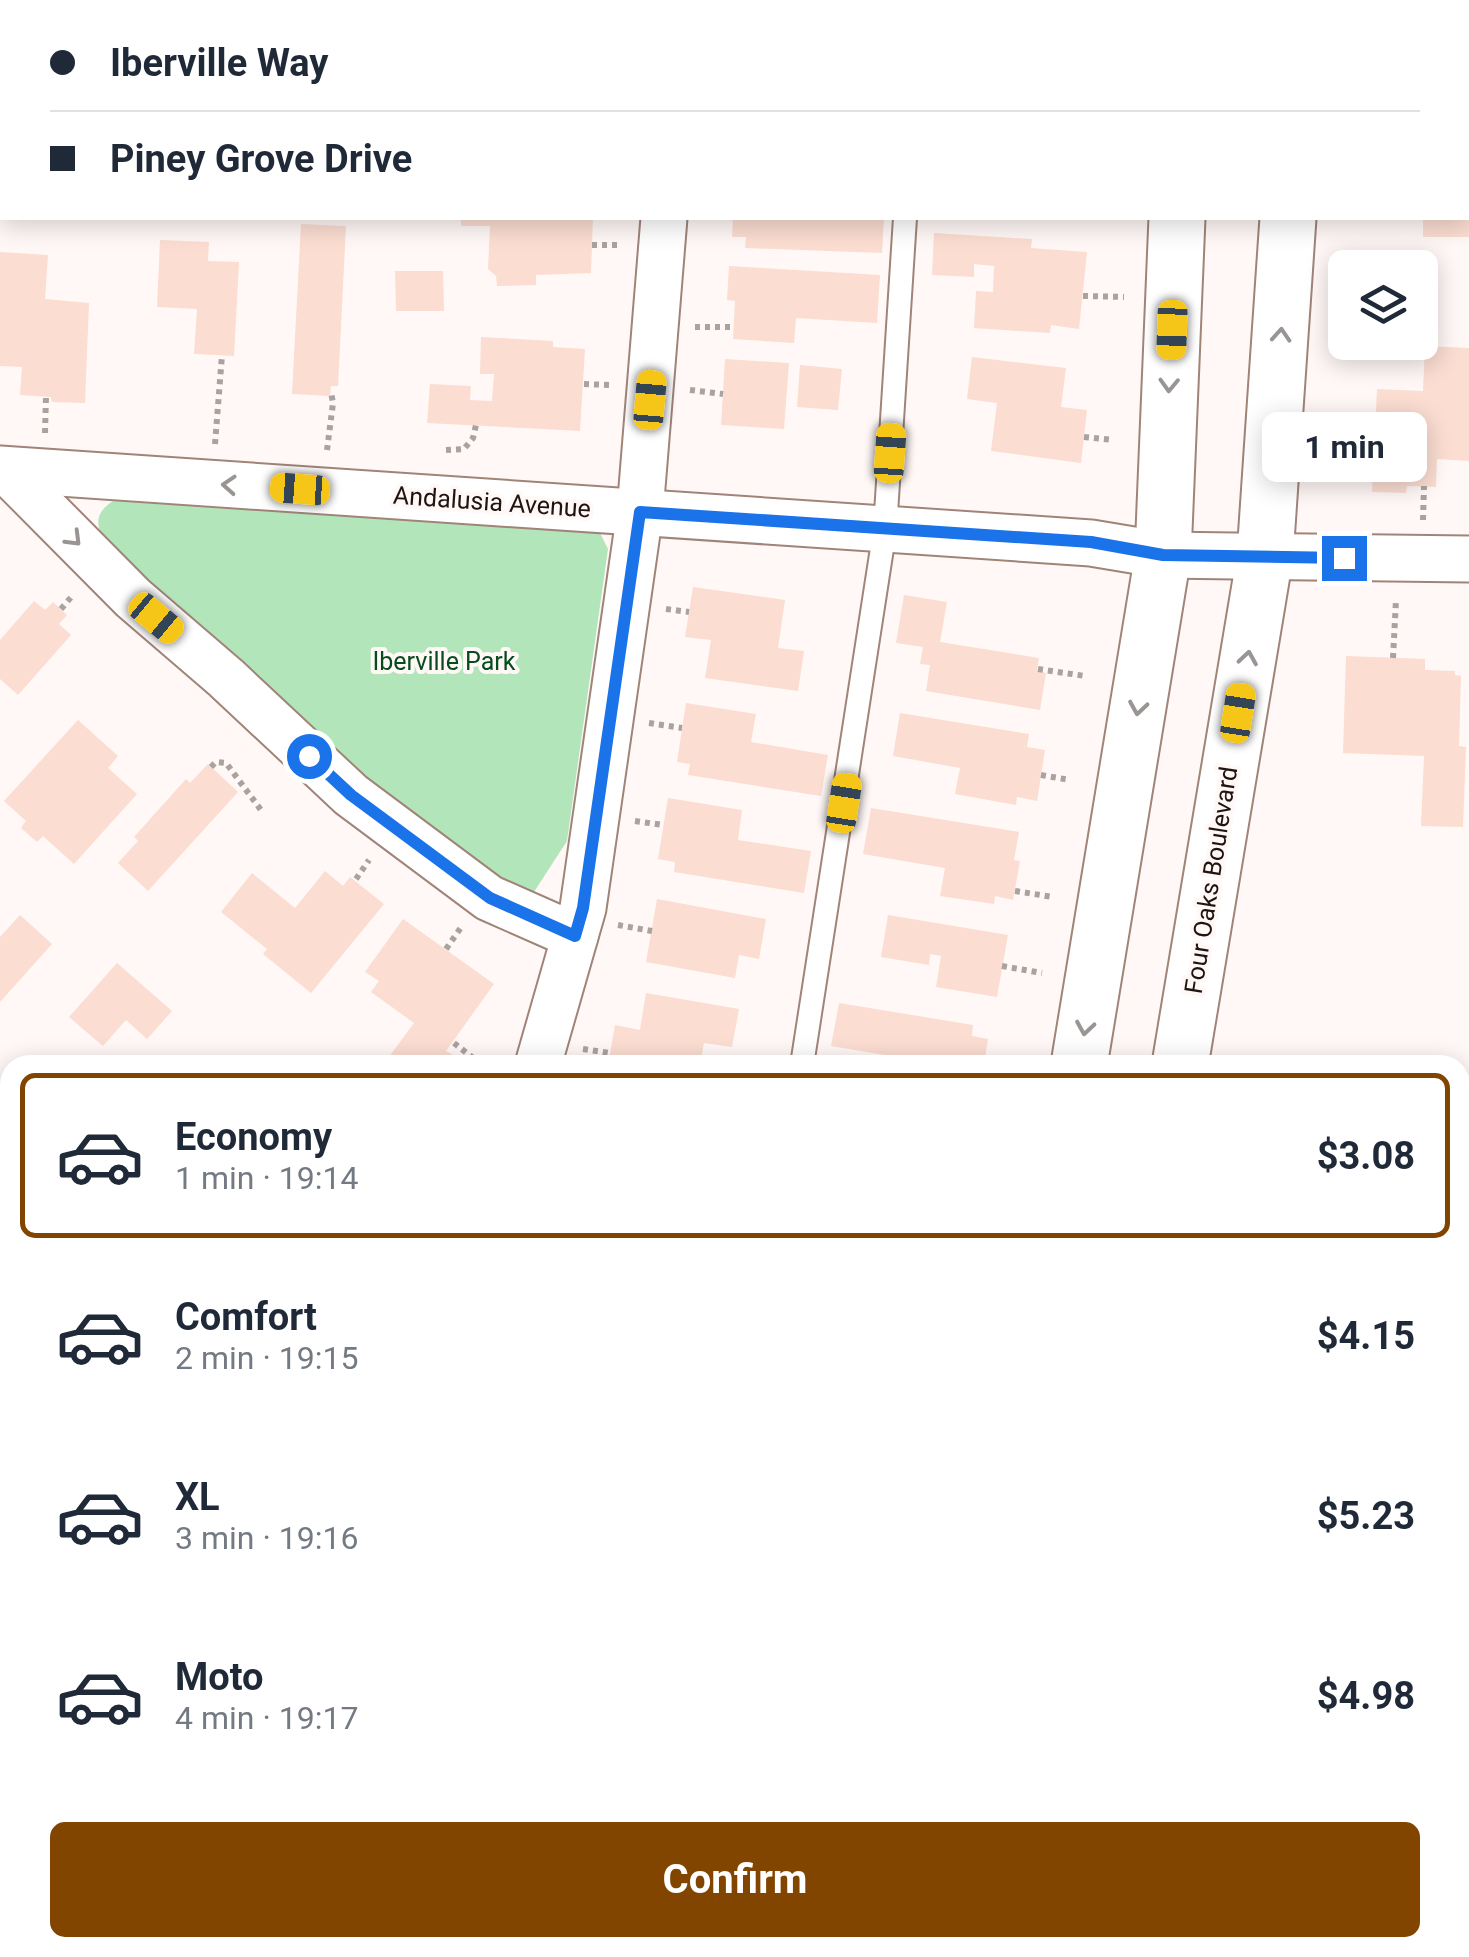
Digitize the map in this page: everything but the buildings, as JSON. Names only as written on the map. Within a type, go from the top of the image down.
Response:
[{"type":"street","points":[[542,1055],[594,931],[583,908],[640,512],[664,220]]},
{"type":"street","points":[[1081,1055],[1163,555],[1176,220]]},
{"type":"street","name":"Four Oaks Boulevard","points":[[1182,1055],[1264,556],[1288,220]]},
{"type":"street","points":[[3,470],[132,598],[226,678],[351,795],[490,898],[594,931]]},
{"type":"street","name":"Andalusia Avenue","points":[[3,470],[1091,542],[1163,555],[1469,560]]},
{"type":"lane","points":[[804,1055],[885,529],[905,220]]},
{"type":"path","points":[[592,245],[618,245]]},
{"type":"path","points":[[1082,296],[1124,297]]},
{"type":"path","points":[[694,328],[734,327]]},
{"type":"path","points":[[215,444],[222,355]]},
{"type":"path","points":[[584,384],[610,385]]},
{"type":"path","points":[[689,390],[723,394]]},
{"type":"path","points":[[327,452],[331,392]]},
{"type":"path","points":[[45,434],[46,396]]},
{"type":"path","points":[[446,450],[464,449],[470,444],[476,425]]},
{"type":"path","points":[[1084,436],[1114,440]]},
{"type":"path","points":[[1422,524],[1424,486]]},
{"type":"path","points":[[61,609],[72,595]]},
{"type":"path","points":[[1393,658],[1396,600]]},
{"type":"path","points":[[665,609],[689,612]]},
{"type":"path","points":[[1038,669],[1085,676]]},
{"type":"path","points":[[649,723],[682,728]]},
{"type":"path","points":[[211,767],[216,762],[226,763],[261,810]]},
{"type":"path","points":[[1041,775],[1070,780]]},
{"type":"path","points":[[634,821],[664,825]]},
{"type":"path","points":[[356,879],[372,856]]},
{"type":"path","points":[[1015,891],[1053,897]]},
{"type":"path","points":[[446,950],[463,924]]},
{"type":"path","points":[[594,931],[652,931]]},
{"type":"path","points":[[1002,966],[1042,973]]},
{"type":"path","points":[[454,1043],[469,1055]]},
{"type":"path","points":[[583,1049],[610,1054]]},
{"type":"green space","name":"Iberville Park","points":[[118,498],[599,531],[608,549],[567,841],[532,895],[516,894],[373,790],[121,564],[103,537],[98,521],[100,513]]},
{"type":"route","points":[[309,756],[351,795],[490,898],[575,936],[583,908],[640,512],[1091,542],[1163,555],[1344,558]]}]
